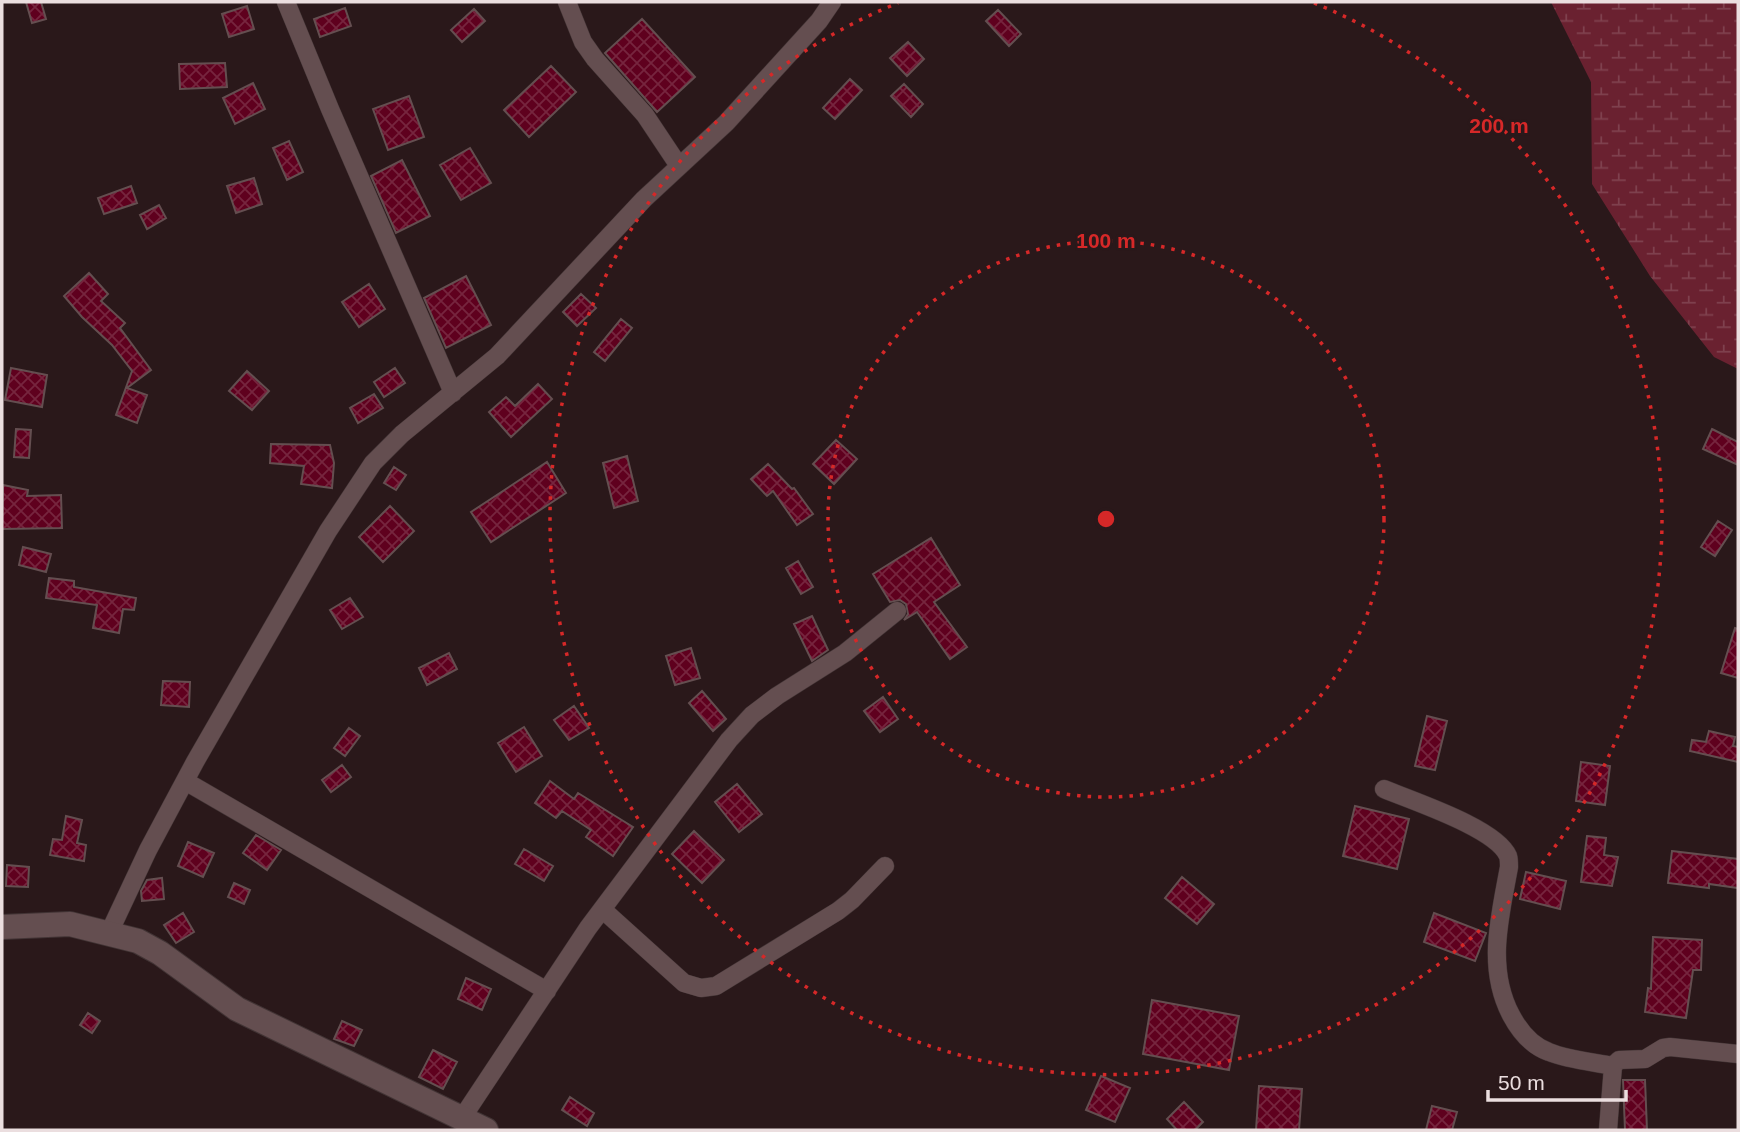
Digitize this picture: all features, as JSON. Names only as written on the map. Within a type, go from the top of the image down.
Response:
[{"type":"main road","points":[[2,927],[70,924],[138,941],[160,953],[237,1009],[486,1130]]},
{"type":"street","points":[[286,2],[453,393]]},
{"type":"street","points":[[567,2],[583,42],[645,115],[679,166]]},
{"type":"street","points":[[109,933],[185,780],[328,531],[373,463],[402,434],[497,356],[644,199],[743,104],[819,21],[832,2]]},
{"type":"street","points":[[462,1118],[602,909],[729,740],[752,715],[845,653],[897,611]]},
{"type":"street","points":[[185,780],[547,990]]},
{"type":"street","points":[[1384,789],[1469,824],[1501,847],[1508,856],[1510,867],[1497,936],[1496,968],[1503,1001],[1517,1026],[1531,1041],[1548,1052],[1613,1066]]},
{"type":"street","points":[[602,909],[684,984],[702,988],[716,986],[838,911],[885,866]]},
{"type":"street","points":[[1608,1130],[1613,1066],[1619,1060],[1645,1059],[1663,1048],[1670,1047],[1738,1054]]},
{"type":"green space","points":[[1551,2],[1738,2],[1738,369],[1714,357],[1650,276],[1592,184],[1591,82]]},
{"type":"building","points":[[26,2],[41,2],[46,19],[32,23]]},
{"type":"building","points":[[247,6],[254,29],[229,37],[222,14]]},
{"type":"building","points":[[345,8],[351,26],[320,37],[314,19]]},
{"type":"building","points":[[474,9],[485,21],[462,42],[451,30]]},
{"type":"building","points":[[998,10],[1021,34],[1009,46],[986,21]]},
{"type":"building","points":[[642,19],[695,77],[657,112],[605,53]]},
{"type":"building","points":[[908,42],[924,59],[907,76],[890,58]]},
{"type":"building","points":[[225,63],[227,87],[180,89],[179,64]]},
{"type":"building","points":[[551,66],[576,92],[529,137],[504,110]]},
{"type":"building","points":[[850,79],[862,90],[835,119],[823,108]]},
{"type":"building","points":[[253,83],[265,109],[235,124],[223,98]]},
{"type":"building","points":[[904,84],[923,104],[911,117],[891,96]]},
{"type":"building","points":[[409,96],[424,137],[388,150],[373,109]]},
{"type":"building","points":[[289,141],[303,172],[287,180],[273,148]]},
{"type":"building","points":[[470,148],[491,183],[461,200],[440,165]]},
{"type":"building","points":[[402,160],[430,216],[396,233],[371,176]]},
{"type":"building","points":[[254,178],[262,204],[236,213],[227,186]]},
{"type":"building","points":[[131,186],[137,203],[104,214],[98,198]]},
{"type":"building","points":[[159,205],[166,218],[147,229],[140,215]]},
{"type":"building","points":[[89,273],[108,294],[101,301],[125,323],[120,328],[151,370],[127,388],[147,395],[137,423],[116,415],[132,371],[112,345],[64,296]]},
{"type":"building","points":[[466,276],[491,325],[446,348],[424,298]]},
{"type":"building","points":[[369,284],[385,309],[359,327],[342,302]]},
{"type":"building","points":[[581,294],[596,308],[577,326],[563,312]]},
{"type":"building","points":[[621,319],[632,328],[605,361],[594,352]]},
{"type":"building","points":[[11,368],[47,375],[42,407],[5,400]]},
{"type":"building","points":[[395,368],[405,383],[384,397],[374,382]]},
{"type":"building","points":[[247,371],[269,391],[252,410],[229,391]]},
{"type":"building","points":[[538,384],[552,399],[511,437],[489,412],[506,397],[515,406]]},
{"type":"building","points":[[374,394],[383,408],[358,423],[350,408]]},
{"type":"building","points":[[16,429],[31,430],[29,458],[14,457]]},
{"type":"building","points":[[1712,429],[1738,442],[1738,465],[1703,449]]},
{"type":"building","points":[[836,440],[857,459],[834,484],[813,464]]},
{"type":"building","points":[[271,444],[330,445],[334,463],[332,488],[301,484],[304,466],[270,463]]},
{"type":"building","points":[[627,456],[638,501],[614,508],[603,463]]},
{"type":"building","points":[[547,462],[566,493],[491,542],[471,512]]},
{"type":"building","points":[[768,464],[794,488],[813,514],[797,525],[773,491],[767,496],[751,479]]},
{"type":"building","points":[[394,467],[406,475],[396,490],[384,483]]},
{"type":"building","points":[[3,485],[28,490],[27,496],[61,495],[62,528],[2,529]]},
{"type":"building","points":[[390,506],[414,531],[383,562],[359,537]]},
{"type":"building","points":[[1718,521],[1732,530],[1715,556],[1701,547]]},
{"type":"building","points":[[931,538],[960,585],[934,602],[967,647],[950,659],[917,612],[904,620],[908,614],[906,604],[900,600],[890,602],[873,574]]},
{"type":"building","points":[[23,547],[51,554],[46,572],[19,565]]},
{"type":"building","points":[[798,561],[813,587],[801,594],[786,568]]},
{"type":"building","points":[[49,578],[74,581],[74,587],[136,598],[134,610],[123,609],[119,633],[93,628],[97,605],[46,598]]},
{"type":"building","points":[[350,598],[363,617],[342,629],[330,610]]},
{"type":"building","points":[[812,616],[828,650],[812,661],[794,624]]},
{"type":"building","points":[[1735,628],[1738,629],[1738,678],[1721,673]]},
{"type":"building","points":[[691,648],[700,678],[675,685],[666,656]]},
{"type":"building","points":[[449,653],[457,669],[427,685],[419,668]]},
{"type":"building","points":[[163,681],[190,682],[189,707],[161,705]]},
{"type":"building","points":[[702,691],[726,719],[713,731],[689,703]]},
{"type":"building","points":[[883,697],[898,719],[880,732],[864,711]]},
{"type":"building","points":[[574,706],[589,728],[569,740],[554,720]]},
{"type":"building","points":[[1427,716],[1447,721],[1435,770],[1415,766]]},
{"type":"building","points":[[524,727],[542,756],[516,772],[498,743]]},
{"type":"building","points":[[349,728],[360,736],[345,756],[334,748]]},
{"type":"building","points":[[1709,731],[1735,737],[1733,746],[1738,747],[1738,762],[1690,751],[1692,740],[1706,742]]},
{"type":"building","points":[[1581,762],[1610,766],[1605,805],[1576,801]]},
{"type":"building","points":[[342,765],[351,777],[331,792],[322,780]]},
{"type":"building","points":[[550,781],[574,799],[578,793],[633,827],[613,856],[586,837],[591,830],[562,811],[556,818],[535,803]]},
{"type":"building","points":[[737,784],[762,814],[739,832],[715,802]]},
{"type":"building","points":[[1355,806],[1409,819],[1397,869],[1343,856]]},
{"type":"building","points":[[66,816],[82,820],[77,843],[86,845],[84,861],[50,855],[53,839],[62,840]]},
{"type":"building","points":[[694,831],[724,860],[702,883],[672,854]]},
{"type":"building","points":[[256,835],[281,850],[267,870],[243,853]]},
{"type":"building","points":[[1587,836],[1606,838],[1604,855],[1618,857],[1612,886],[1581,882]]},
{"type":"building","points":[[188,842],[214,853],[203,877],[178,866]]},
{"type":"building","points":[[524,849],[553,866],[544,881],[515,864]]},
{"type":"building","points":[[1672,851],[1738,859],[1738,888],[1668,883]]},
{"type":"building","points":[[7,865],[29,867],[28,887],[6,886]]},
{"type":"building","points":[[1526,872],[1566,881],[1560,909],[1520,899]]},
{"type":"building","points":[[1182,877],[1214,904],[1197,924],[1165,898]]},
{"type":"building","points":[[162,878],[164,899],[142,901],[141,891],[147,880]]},
{"type":"building","points":[[234,883],[250,890],[244,904],[228,897]]},
{"type":"building","points":[[183,913],[194,932],[176,943],[164,925]]},
{"type":"building","points":[[1434,913],[1486,933],[1475,961],[1424,942]]},
{"type":"building","points":[[1653,937],[1702,940],[1701,970],[1693,970],[1686,1018],[1645,1012],[1648,988],[1651,989]]},
{"type":"building","points":[[466,978],[491,989],[482,1010],[458,999]]},
{"type":"building","points":[[1152,1000],[1239,1016],[1229,1070],[1143,1054]]},
{"type":"building","points":[[88,1013],[100,1021],[92,1033],[80,1025]]},
{"type":"building","points":[[342,1021],[362,1030],[354,1046],[334,1039]]},
{"type":"building","points":[[433,1050],[457,1062],[443,1089],[419,1077]]},
{"type":"building","points":[[1101,1076],[1130,1088],[1115,1122],[1086,1110]]},
{"type":"building","points":[[1623,1080],[1645,1080],[1647,1130],[1625,1130]]},
{"type":"building","points":[[1259,1086],[1302,1089],[1299,1130],[1256,1130]]},
{"type":"building","points":[[570,1097],[594,1113],[587,1126],[562,1110]]},
{"type":"building","points":[[1184,1102],[1203,1122],[1195,1130],[1177,1130],[1167,1119]]},
{"type":"building","points":[[1432,1106],[1457,1112],[1452,1130],[1426,1130]]}]
